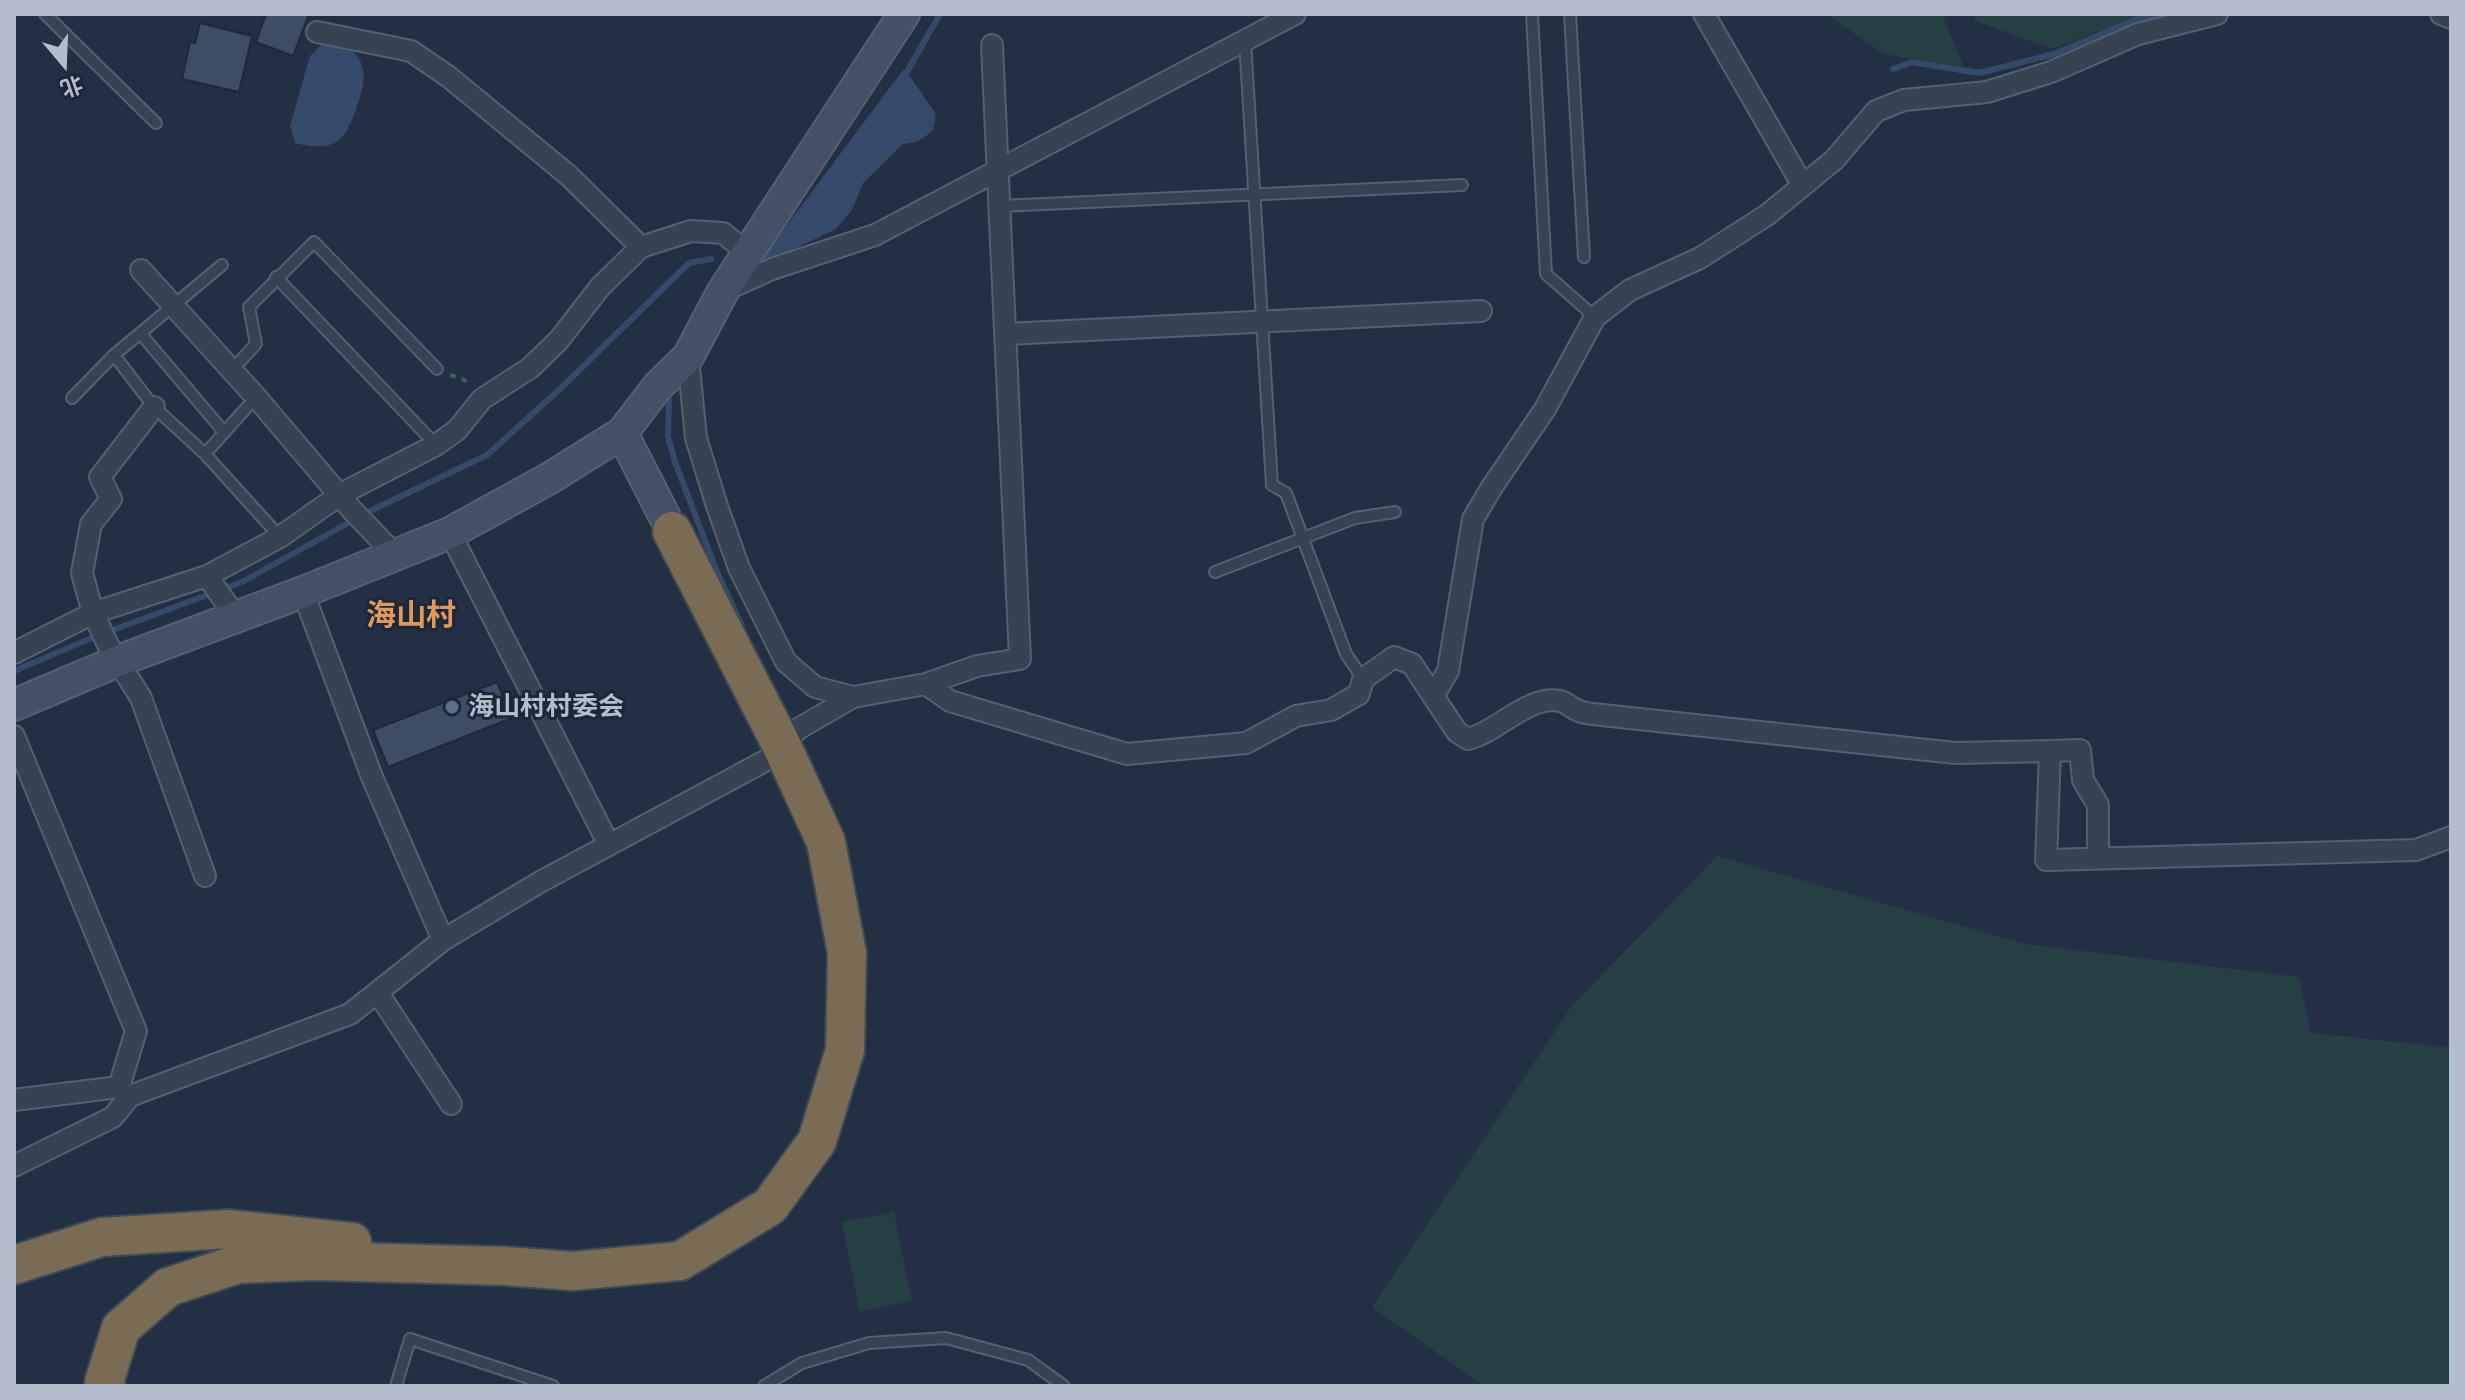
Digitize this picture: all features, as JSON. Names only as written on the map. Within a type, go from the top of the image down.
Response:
[{"type":"highway","points":[[106,1386],[104,1382],[121,1328],[168,1287],[238,1264],[316,1261],[573,1271],[680,1261],[770,1206],[817,1141],[845,1050],[847,953],[826,842],[780,742],[672,531]]},
{"type":"highway","points":[[14,1265],[102,1237],[228,1229],[323,1237],[505,1266]]},
{"type":"street","points":[[14,705],[114,654],[230,609],[303,592],[386,545],[450,533],[550,478],[622,433],[658,386],[688,357],[723,291],[904,14]]},
{"type":"street","points":[[723,291],[772,269],[875,235],[1295,14]]},
{"type":"street","points":[[1704,14],[1802,184]]},
{"type":"street","points":[[1433,696],[1448,671],[1473,519],[1545,409],[1595,317],[1630,290],[1700,258],[1767,215],[1834,160],[1876,111],[1904,100],[1987,92],[2051,72],[2138,34],[2217,14]]},
{"type":"street","points":[[2441,14],[2451,18]]},
{"type":"street","points":[[317,32],[411,51],[449,77],[568,175],[641,247]]},
{"type":"street","points":[[793,735],[853,697],[926,684],[977,666],[1020,659],[992,45]]},
{"type":"street","points":[[14,653],[95,617],[209,578],[346,502],[436,445],[457,430],[482,399],[530,368],[549,350],[600,287],[641,247],[691,231],[723,233],[748,253]]},
{"type":"street","points":[[141,270],[386,545]]},
{"type":"street","points":[[1006,334],[1481,311]]},
{"type":"street","points":[[688,357],[696,438],[739,568],[786,662],[815,687],[853,697]]},
{"type":"street","points":[[154,407],[100,477],[111,499],[91,524],[82,573],[95,617],[141,698],[205,876]]},
{"type":"street","points":[[622,433],[672,531]]},
{"type":"street","points":[[450,533],[609,845]]},
{"type":"street","points":[[209,578],[230,609]]},
{"type":"street","points":[[303,592],[372,777],[443,940]]},
{"type":"street","points":[[926,684],[950,701],[1127,754],[1246,743],[1296,716],[1331,710],[1359,694],[1363,679],[1394,657],[1412,664],[1457,732],[1468,739],[1484,735],[1526,708],[1562,701],[1580,712],[1602,715],[1955,753],[2080,750],[2083,780],[2098,805],[2098,859]]},
{"type":"street","points":[[14,736],[136,1031],[125,1091],[113,1117],[14,1166]]},
{"type":"street","points":[[2050,751],[2046,860],[2416,850],[2451,837]]},
{"type":"street","points":[[14,1100],[125,1091],[350,1014],[443,940],[540,882],[763,762]]},
{"type":"street","points":[[378,993],[451,1104]]},
{"type":"lane","points":[[45,14],[156,123]]},
{"type":"lane","points":[[1532,14],[1546,274],[1595,317]]},
{"type":"lane","points":[[1570,14],[1584,257]]},
{"type":"lane","points":[[1245,40],[1272,485],[1286,493],[1346,654],[1363,679]]},
{"type":"lane","points":[[1000,206],[1462,185]]},
{"type":"lane","points":[[232,370],[256,344],[249,307],[314,242],[437,369]]},
{"type":"lane","points":[[72,398],[114,355],[222,265]]},
{"type":"lane","points":[[276,277],[436,445]]},
{"type":"lane","points":[[141,334],[224,432]]},
{"type":"lane","points":[[114,355],[154,407],[205,454],[280,537]]},
{"type":"lane","points":[[205,454],[256,397]]},
{"type":"lane","points":[[1215,572],[1355,518],[1395,512]]},
{"type":"lane","points":[[764,1386],[802,1363],[869,1343],[946,1338],[1028,1360],[1064,1386]]},
{"type":"lane","points":[[396,1386],[410,1339],[553,1386]]},
{"type":"path","points":[[437,369],[463,379],[482,399]]},
{"type":"green space","points":[[1826,14],[1942,14],[1964,68],[1884,54]]},
{"type":"green space","points":[[1974,14],[2145,14],[2052,49],[1975,21]]},
{"type":"green space","points":[[1717,856],[2025,944],[2299,977],[2311,1033],[2446,1047],[2451,1037],[2451,1386],[1484,1386],[1372,1307],[1571,1007]]},
{"type":"green space","points":[[894,1212],[912,1301],[860,1311],[842,1222]]},
{"type":"water","points":[[344,41],[359,59],[364,76],[349,127],[330,145],[295,143],[290,126],[310,56],[321,45]]},
{"type":"water","points":[[903,70],[936,114],[933,131],[917,142],[903,144],[863,183],[852,210],[836,229],[771,260],[763,257]]},
{"type":"building","points":[[266,14],[309,14],[293,56],[256,42]]},
{"type":"building","points":[[200,23],[252,36],[239,92],[182,79],[190,42],[195,43]]},
{"type":"building","points":[[497,682],[512,718],[388,767],[373,730]]},
{"type":"waterway","points":[[904,77],[940,14]]},
{"type":"waterway","points":[[1893,69],[1912,62],[1979,73],[2054,54],[2137,19],[2157,14]]},
{"type":"waterway","points":[[14,671],[94,637],[242,582],[368,512],[487,455],[560,389],[689,263],[711,259]]},
{"type":"waterway","points":[[669,400],[668,437],[675,462],[717,572],[742,626]]},
{"type":"place","name":"海山村村委会","points":[[452,707]]},
{"type":"district","name":"海山村","points":[[411,616]]}]
